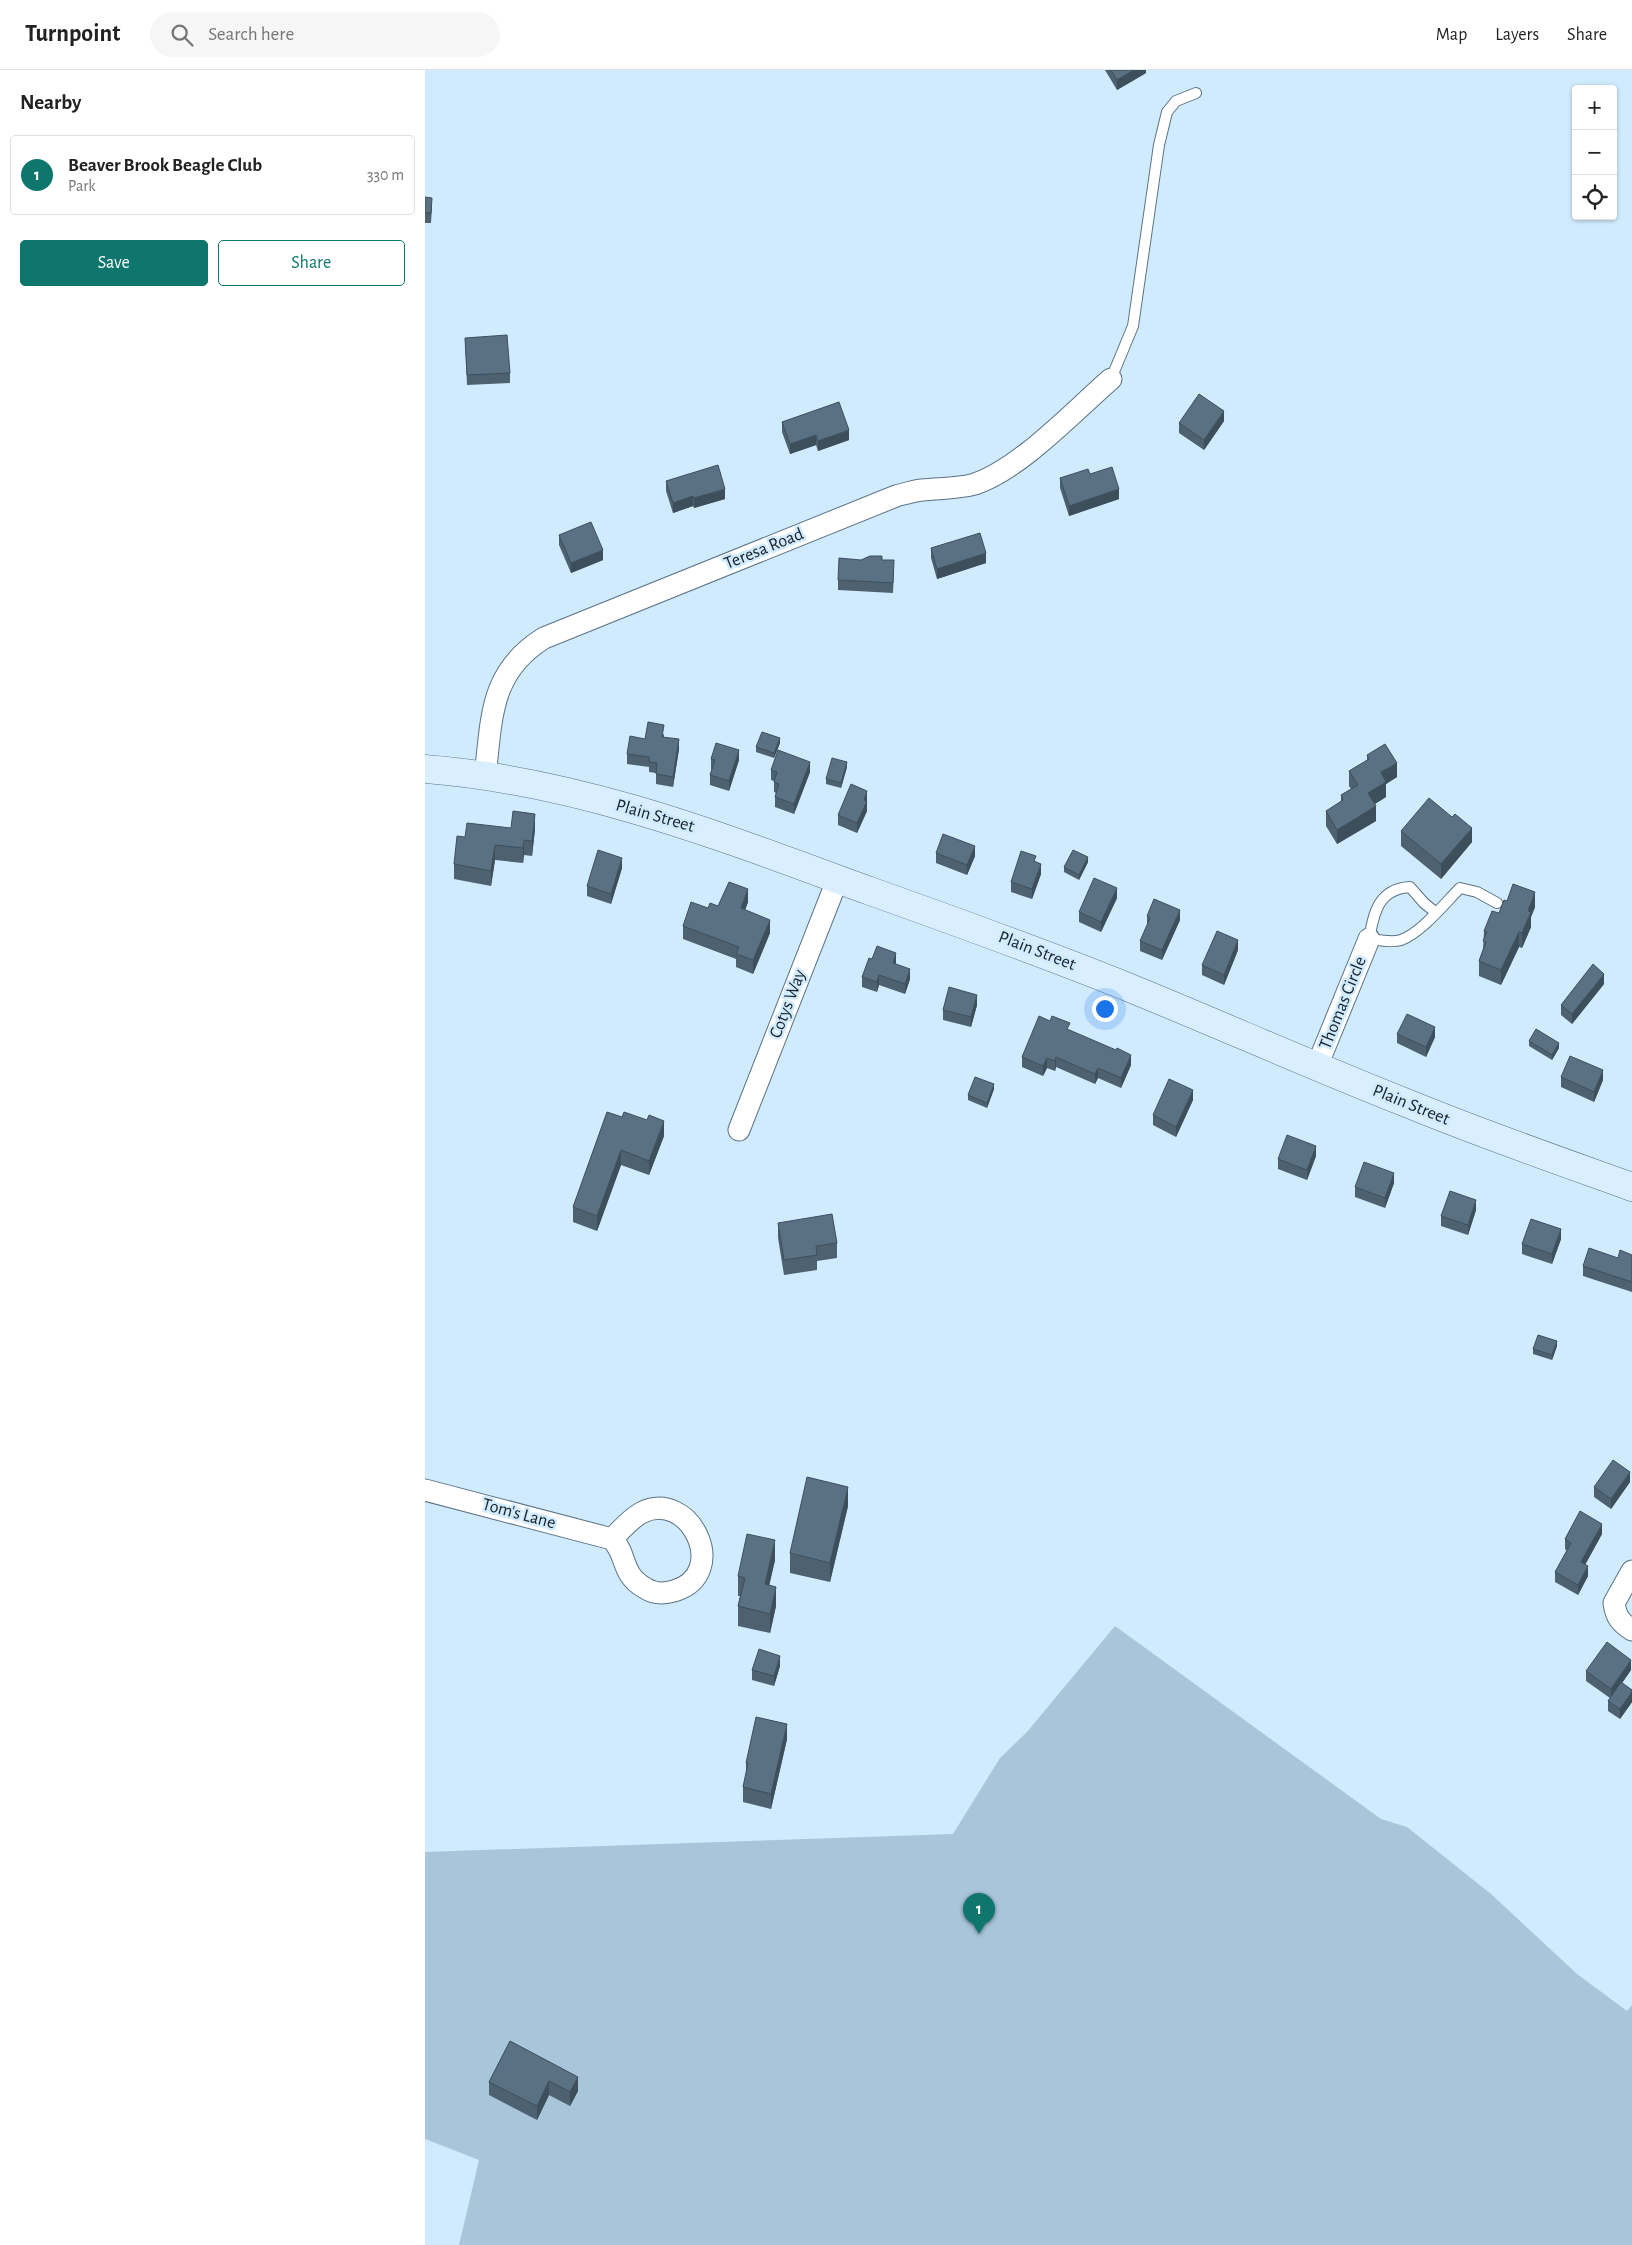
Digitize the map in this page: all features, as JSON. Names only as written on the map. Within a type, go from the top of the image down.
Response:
[{"type":"main road","name":"Plain Street","points":[[425,769],[485,776],[566,791],[657,815],[731,839],[1057,959],[1461,1125],[1632,1187]]},
{"type":"street","name":"Teresa Road","points":[[485,776],[491,721],[499,688],[508,670],[530,647],[544,638],[896,496],[921,490],[975,484],[998,474],[1032,448],[1111,379]]},
{"type":"street","name":"Cotys Way","points":[[739,1130],[838,878]]},
{"type":"street","name":"Thomas Circle","points":[[1317,1066],[1369,939]]},
{"type":"street","name":"Tom's Lane","points":[[425,1490],[612,1539]]},
{"type":"street","points":[[651,1509],[668,1510],[684,1518],[690,1525],[699,1542],[702,1560],[700,1569],[690,1583],[679,1589],[667,1593],[645,1589],[628,1574],[618,1545],[612,1539],[641,1513],[651,1509]]},
{"type":"street","points":[[1632,1571],[1614,1603],[1616,1614],[1621,1623],[1632,1630]]},
{"type":"lane","points":[[1111,379],[1133,326],[1159,146],[1167,112],[1176,101],[1196,93]]},
{"type":"lane","points":[[1435,912],[1424,904],[1410,887],[1400,888],[1387,896],[1375,910],[1369,939],[1399,941],[1412,934],[1435,912],[1460,888],[1477,892],[1497,903]]},
{"type":"shaded area","points":[[1115,1626],[1381,1819],[1407,1827],[1491,1894],[1577,1974],[1627,2011],[1632,2005],[1632,2245],[459,2245],[479,2160],[425,2139],[425,1852],[953,1834],[1000,1758],[1027,1732]]},
{"type":"building","points":[[1111,70],[1134,70],[1117,80]]},
{"type":"building","points":[[425,197],[432,198],[431,213],[425,213]]},
{"type":"building","points":[[507,335],[510,373],[467,375],[465,338]]},
{"type":"building","points":[[1199,394],[1224,411],[1204,440],[1179,423]]},
{"type":"building","points":[[839,402],[849,430],[818,441],[816,435],[790,444],[782,422]]},
{"type":"building","points":[[718,465],[725,489],[694,498],[693,496],[673,503],[666,481]]},
{"type":"building","points":[[1112,467],[1119,489],[1069,506],[1060,478],[1088,469],[1090,474]]},
{"type":"building","points":[[591,522],[603,550],[571,563],[559,535]]},
{"type":"building","points":[[980,533],[986,553],[937,569],[931,548]]},
{"type":"building","points":[[870,556],[882,556],[882,560],[894,560],[893,583],[838,580],[839,558],[861,560]]},
{"type":"building","points":[[648,722],[664,725],[662,737],[679,739],[673,777],[656,774],[657,763],[649,762],[649,757],[627,754],[630,736],[645,739]]},
{"type":"building","points":[[762,732],[780,738],[774,753],[756,747]]},
{"type":"building","points":[[716,743],[739,750],[729,781],[710,775],[715,760],[711,759]]},
{"type":"building","points":[[1385,744],[1397,763],[1381,772],[1386,782],[1368,793],[1376,806],[1337,830],[1326,811],[1343,800],[1341,795],[1358,785],[1349,771],[1369,759],[1367,755]]},
{"type":"building","points":[[778,750],[810,762],[794,804],[775,797],[779,784],[774,782],[777,772],[771,770]]},
{"type":"building","points":[[832,758],[847,762],[841,783],[826,779]]},
{"type":"building","points":[[851,784],[867,791],[864,800],[867,801],[857,823],[838,815]]},
{"type":"building","points":[[1429,798],[1452,817],[1455,814],[1472,828],[1441,864],[1401,831]]},
{"type":"building","points":[[513,811],[535,814],[532,841],[524,840],[523,848],[495,845],[491,871],[454,864],[457,836],[465,837],[467,823],[511,828]]},
{"type":"building","points":[[943,834],[975,846],[967,865],[936,853]]},
{"type":"building","points":[[598,850],[622,858],[611,894],[587,886]]},
{"type":"building","points":[[1073,850],[1088,857],[1079,875],[1064,867]]},
{"type":"building","points":[[1021,851],[1036,856],[1034,861],[1041,864],[1032,889],[1011,882]]},
{"type":"building","points":[[1094,878],[1117,888],[1101,922],[1079,912]]},
{"type":"building","points":[[729,882],[748,889],[741,908],[770,920],[753,960],[736,954],[739,947],[683,926],[691,902],[708,908],[710,903],[718,906]]},
{"type":"building","points":[[1513,884],[1535,892],[1528,911],[1531,912],[1522,933],[1519,932],[1501,970],[1479,961],[1486,942],[1483,941],[1487,932],[1484,931],[1492,911],[1499,913],[1504,900],[1507,901]]},
{"type":"building","points":[[1154,899],[1180,910],[1162,950],[1140,941],[1150,918],[1147,916]]},
{"type":"building","points":[[1217,931],[1238,940],[1224,975],[1202,965]]},
{"type":"building","points":[[877,946],[896,953],[893,963],[910,969],[905,984],[879,975],[877,982],[862,977],[869,958],[872,959]]},
{"type":"building","points":[[1593,964],[1604,974],[1572,1014],[1561,1005]]},
{"type":"building","points":[[949,987],[977,995],[971,1017],[943,1010]]},
{"type":"building","points":[[1407,1014],[1435,1027],[1426,1047],[1397,1034]]},
{"type":"building","points":[[1039,1016],[1050,1021],[1052,1016],[1070,1023],[1067,1029],[1131,1055],[1121,1078],[1098,1068],[1095,1074],[1056,1057],[1055,1061],[1047,1058],[1043,1066],[1022,1057]]},
{"type":"building","points":[[1536,1029],[1559,1043],[1552,1055],[1529,1041]]},
{"type":"building","points":[[1570,1056],[1603,1070],[1594,1092],[1561,1077]]},
{"type":"building","points":[[975,1077],[994,1084],[987,1103],[968,1095]]},
{"type":"building","points":[[1169,1079],[1193,1090],[1176,1127],[1153,1115]]},
{"type":"building","points":[[607,1112],[622,1117],[624,1112],[647,1120],[649,1115],[664,1121],[649,1161],[621,1150],[597,1216],[573,1207]]},
{"type":"building","points":[[1287,1135],[1316,1146],[1307,1170],[1278,1159]]},
{"type":"building","points":[[1364,1162],[1394,1173],[1385,1198],[1355,1187]]},
{"type":"building","points":[[1450,1191],[1476,1200],[1468,1225],[1441,1216]]},
{"type":"building","points":[[832,1214],[837,1243],[816,1246],[817,1255],[784,1260],[778,1223]]},
{"type":"building","points":[[1531,1219],[1561,1229],[1552,1254],[1522,1244]]},
{"type":"building","points":[[1589,1248],[1618,1258],[1620,1250],[1632,1255],[1632,1282],[1583,1266]]},
{"type":"building","points":[[1538,1335],[1557,1341],[1552,1355],[1533,1349]]},
{"type":"building","points":[[1613,1460],[1630,1472],[1611,1499],[1594,1487]]},
{"type":"building","points":[[807,1477],[848,1487],[830,1563],[790,1553]]},
{"type":"building","points":[[1580,1511],[1602,1524],[1581,1562],[1588,1566],[1578,1585],[1555,1572],[1571,1543],[1565,1539]]},
{"type":"building","points":[[747,1534],[775,1540],[765,1584],[776,1587],[770,1614],[738,1606],[745,1578],[738,1576]]},
{"type":"building","points":[[1607,1642],[1631,1660],[1611,1689],[1586,1671]]},
{"type":"building","points":[[759,1649],[780,1656],[774,1676],[752,1670]]},
{"type":"building","points":[[1621,1682],[1632,1692],[1620,1709],[1608,1701]]},
{"type":"building","points":[[756,1717],[787,1724],[771,1794],[743,1787]]},
{"type":"building","points":[[510,2041],[578,2077],[570,2092],[549,2081],[537,2106],[489,2082]]},
{"type":"place","name":"Beaver Brook Beagle Club","points":[[979,1934]]}]
